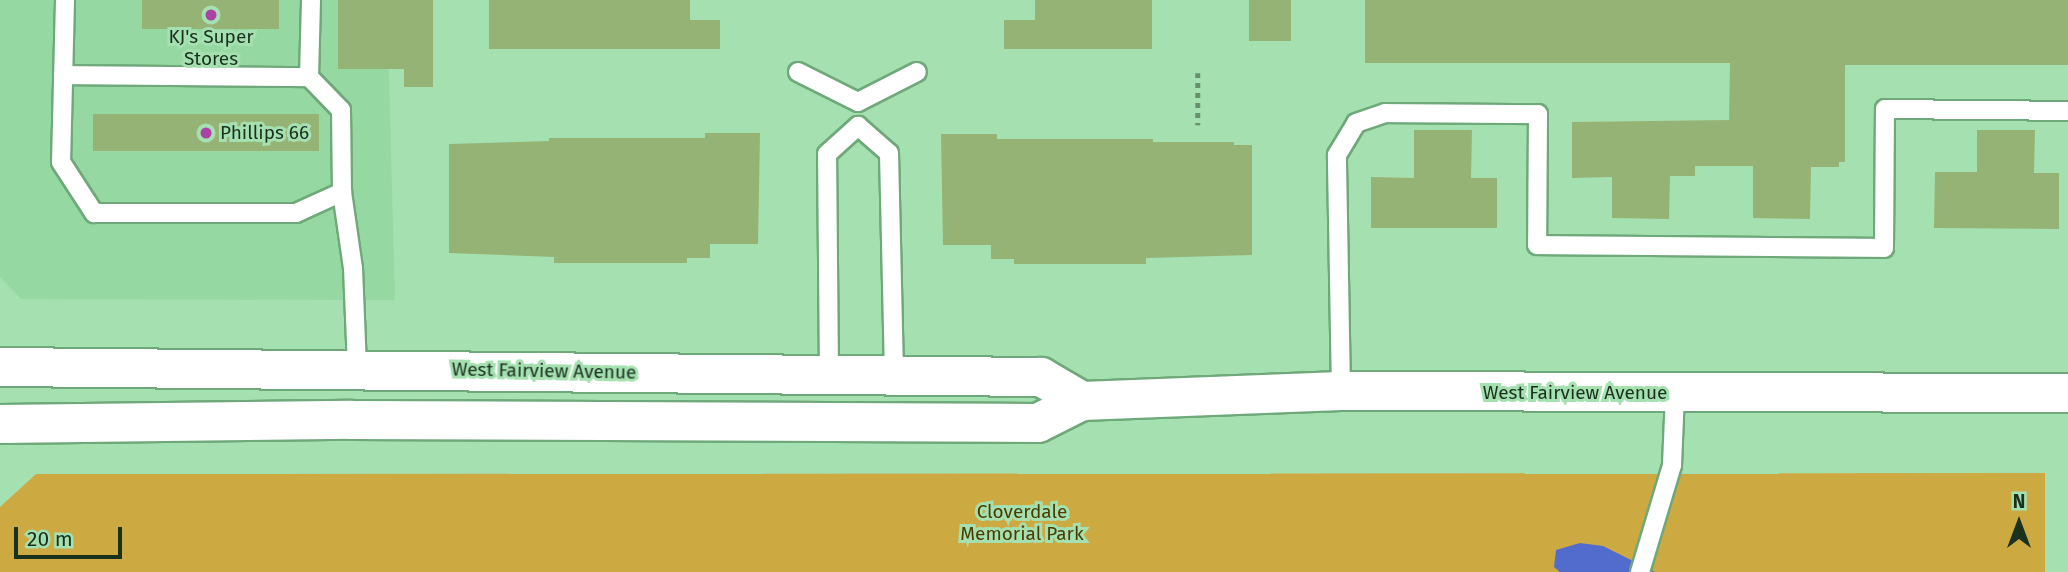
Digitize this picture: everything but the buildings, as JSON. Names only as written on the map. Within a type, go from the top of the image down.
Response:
[{"type":"main road","name":"West Fairview Avenue","points":[[0,367],[357,368],[1041,377],[1082,401]]},
{"type":"main road","name":"West Fairview Avenue","points":[[0,424],[351,420],[1038,423],[1082,401],[1340,391],[2068,393]]},
{"type":"lane","points":[[65,0],[61,162],[94,213],[296,213],[342,192]]},
{"type":"lane","points":[[309,77],[311,0]]},
{"type":"lane","points":[[797,72],[858,102]]},
{"type":"lane","points":[[858,102],[917,72]]},
{"type":"lane","points":[[63,75],[309,77],[341,110],[342,192],[353,268],[357,368]]},
{"type":"lane","points":[[829,376],[827,154],[858,126],[858,102]]},
{"type":"lane","points":[[1340,391],[1337,155],[1356,123],[1385,113],[1538,114],[1537,245],[1884,248],[1885,109],[2068,111]]},
{"type":"lane","points":[[858,126],[889,153],[894,375]]},
{"type":"lane","points":[[1642,568],[1672,465],[1675,394]]},
{"type":"path","points":[[1198,73],[1198,125]]},
{"type":"shaded area","points":[[0,0],[387,0],[395,300],[21,299],[0,277]]},
{"type":"green space","name":"Cloverdale Memorial Park","points":[[2045,473],[2045,572],[0,572],[0,507],[36,474]]},
{"type":"water","points":[[1580,543],[1603,546],[1655,572],[1560,572],[1554,567],[1556,550]]},
{"type":"place","name":"KJ's Super Stores","points":[[211,15]]},
{"type":"place","name":"Phillips 66","points":[[206,133]]}]
